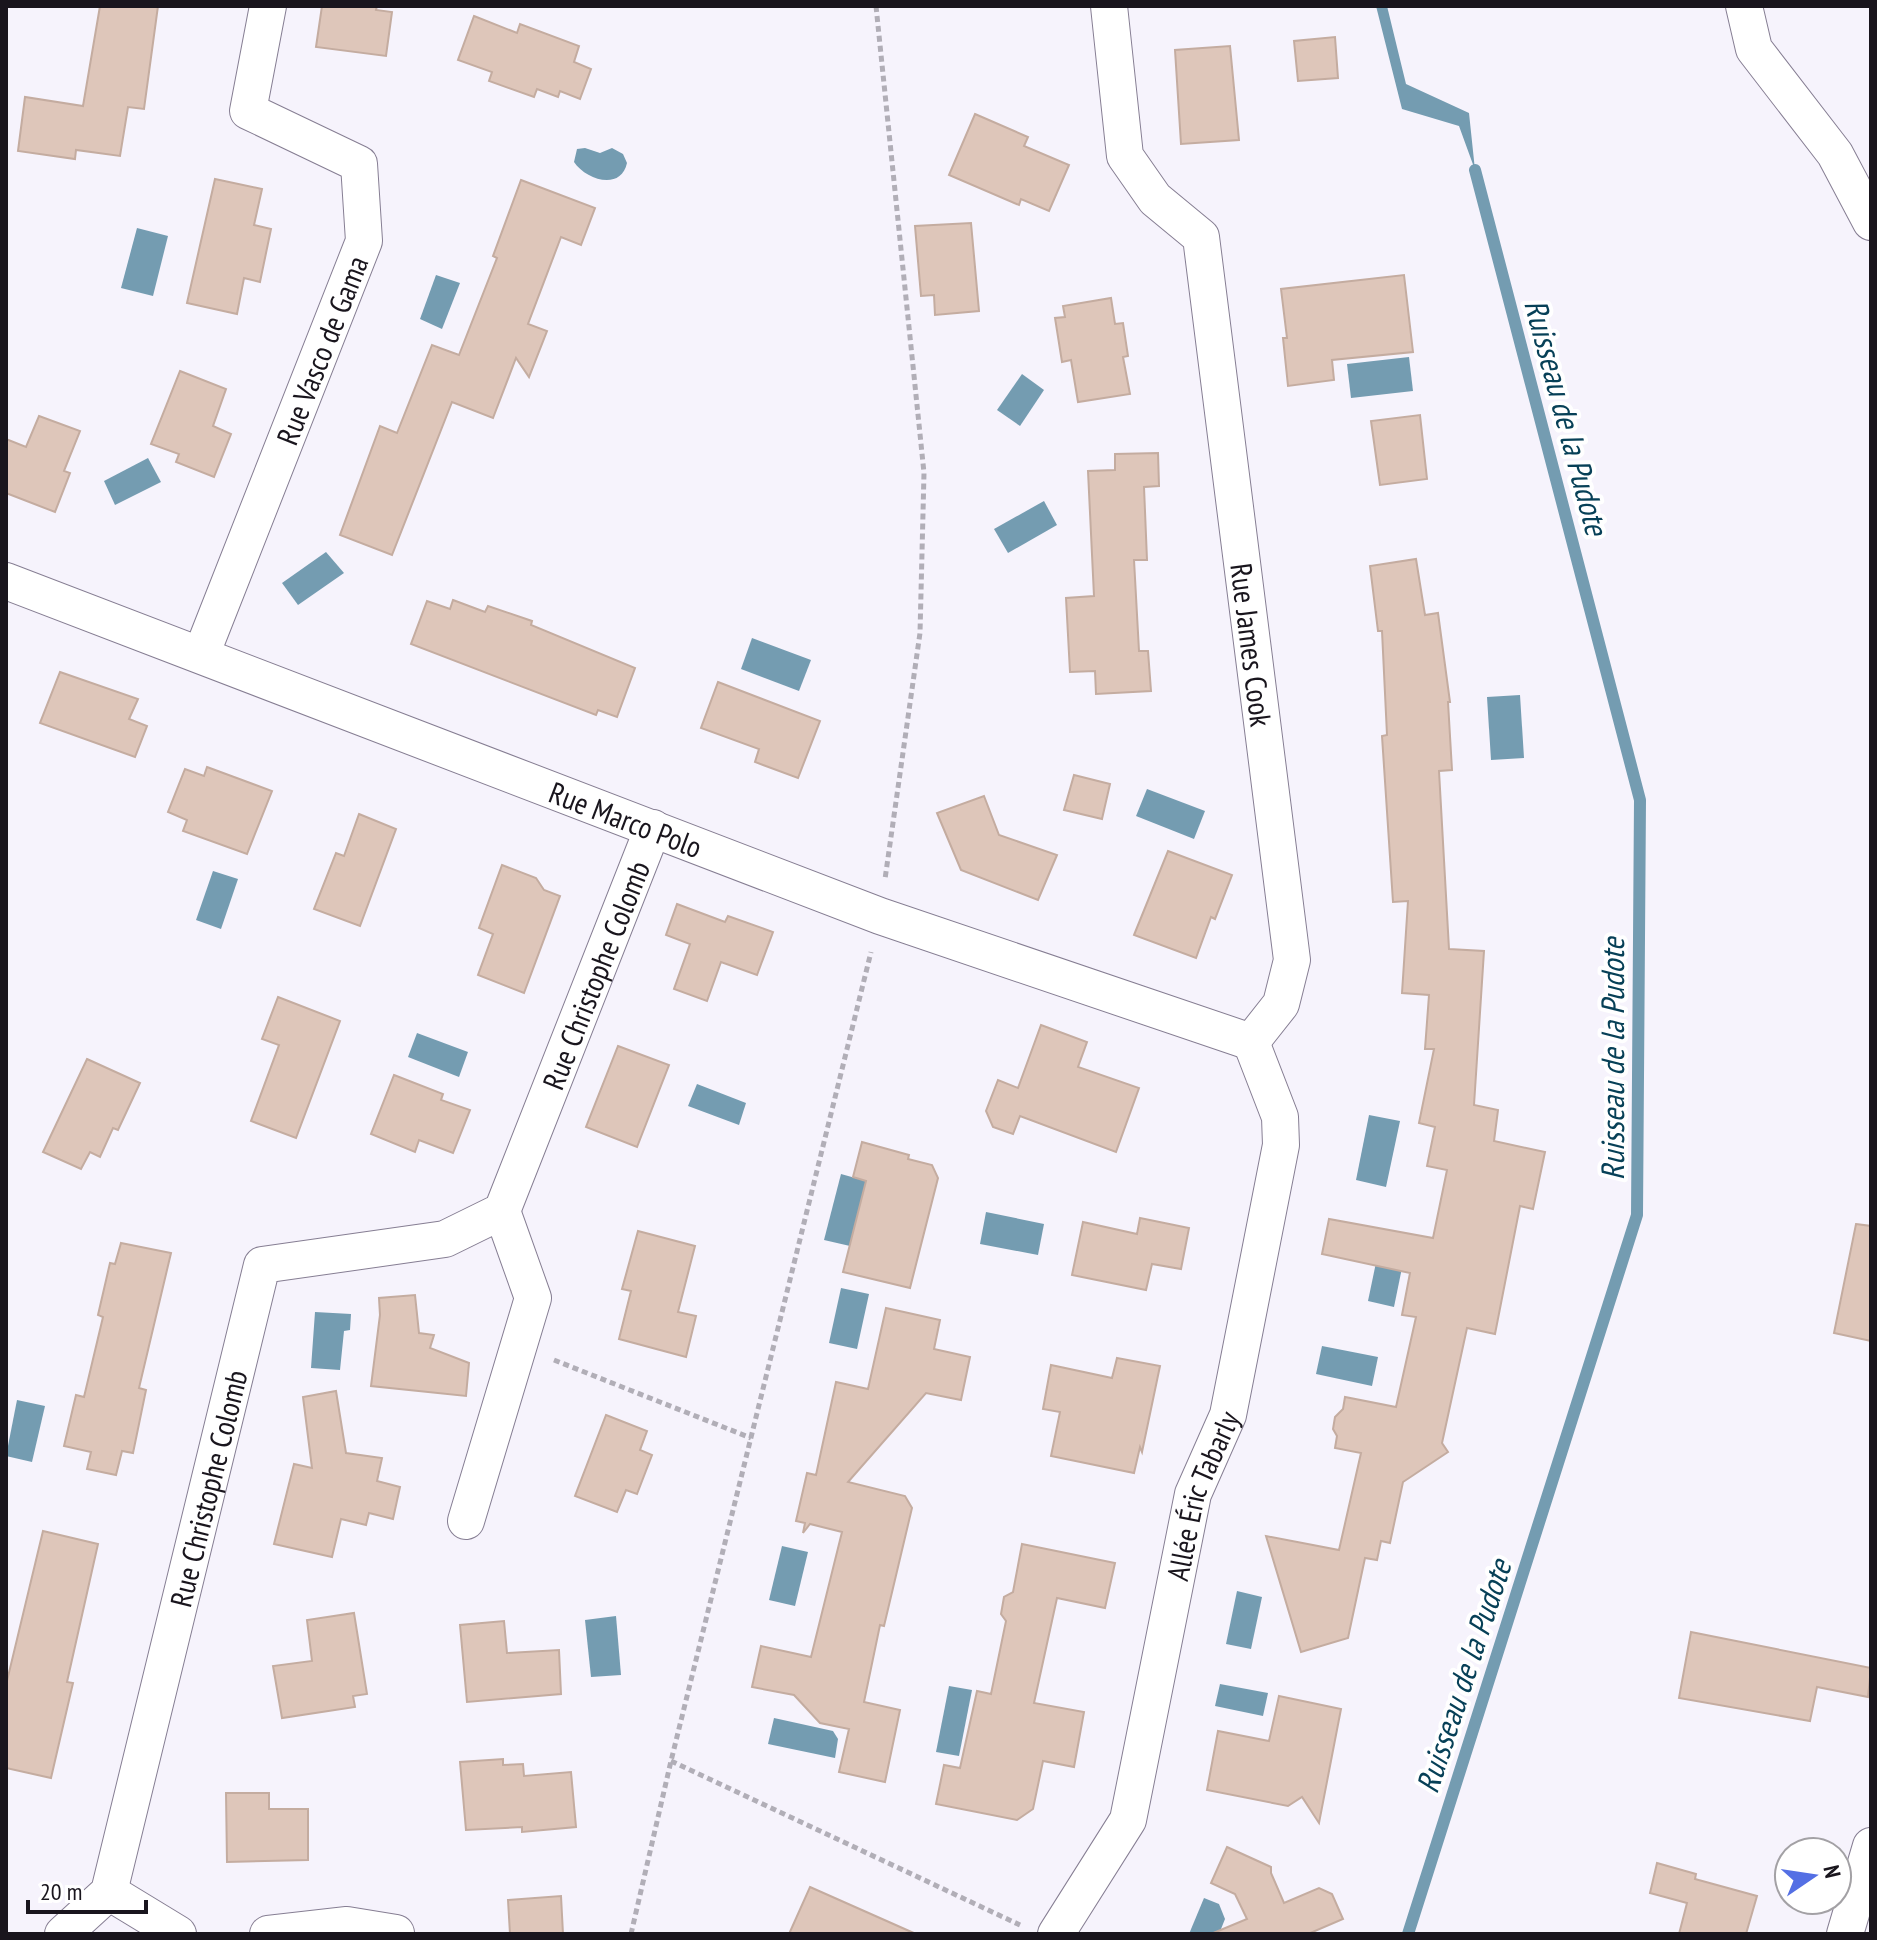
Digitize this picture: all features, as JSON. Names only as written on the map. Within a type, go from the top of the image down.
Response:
[{"type":"street","name":"Rue Vasco de Gama","points":[[201,655],[364,241],[359,164],[248,111],[268,6]]},
{"type":"street","name":"Rue James Cook","points":[[1109,6],[1125,156],[1155,199],[1201,237],[1292,960],[1281,1004],[1251,1042]]},
{"type":"street","points":[[1744,6],[1754,49],[1835,154],[1871,222]]},
{"type":"street","name":"Rue Marco Polo","points":[[6,581],[880,916],[1251,1042]]},
{"type":"street","name":"Rue Christophe Colomb","points":[[109,1892],[262,1265],[445,1239],[502,1211],[653,828]]},
{"type":"street","name":"Allée Éric Tabarly","points":[[1042,1931],[1128,1820],[1193,1494],[1228,1415],[1281,1145],[1280,1117],[1251,1042]]},
{"type":"street","points":[[466,1521],[533,1298],[502,1211]]},
{"type":"street","points":[[1845,1934],[1871,1846]]},
{"type":"street","points":[[63,1934],[109,1892],[178,1934]]},
{"type":"street","points":[[268,1934],[347,1925],[396,1933]]},
{"type":"path","points":[[631,1934],[880,916],[920,633],[924,473],[876,6]]},
{"type":"path","points":[[520,1346],[751,1438]]},
{"type":"path","points":[[671,1761],[1042,1931]]},
{"type":"water","points":[[1376,6],[1387,6],[1406,84],[1469,113],[1475,170],[1459,126],[1402,109]]},
{"type":"water","points":[[612,148],[623,154],[627,163],[623,172],[611,180],[586,174],[574,162],[577,149],[600,153]]},
{"type":"water","points":[[137,228],[168,236],[153,296],[121,288]]},
{"type":"water","points":[[436,275],[460,283],[442,329],[420,319]]},
{"type":"water","points":[[1409,357],[1413,391],[1351,398],[1347,364]]},
{"type":"water","points":[[1022,374],[1044,390],[1020,426],[997,410]]},
{"type":"water","points":[[148,458],[161,482],[115,505],[104,481]]},
{"type":"water","points":[[1044,501],[1057,525],[1008,553],[994,529]]},
{"type":"water","points":[[326,552],[344,573],[298,605],[282,583]]},
{"type":"water","points":[[752,638],[811,660],[799,691],[741,669]]},
{"type":"water","points":[[1520,695],[1524,758],[1491,760],[1487,697]]},
{"type":"water","points":[[1147,789],[1205,811],[1194,839],[1136,816]]},
{"type":"water","points":[[213,871],[238,879],[221,929],[196,920]]},
{"type":"water","points":[[417,1033],[468,1052],[459,1077],[408,1057]]},
{"type":"water","points":[[697,1084],[746,1103],[739,1125],[688,1106]]},
{"type":"water","points":[[1369,1115],[1400,1121],[1386,1187],[1356,1180]]},
{"type":"water","points":[[841,1174],[866,1181],[850,1246],[824,1240]]},
{"type":"water","points":[[986,1212],[1044,1224],[1038,1255],[980,1244]]},
{"type":"water","points":[[1378,1253],[1404,1258],[1394,1307],[1368,1301]]},
{"type":"water","points":[[841,1288],[869,1294],[857,1349],[829,1343]]},
{"type":"water","points":[[315,1312],[351,1314],[350,1330],[344,1331],[340,1370],[311,1368]]},
{"type":"water","points":[[1322,1346],[1378,1357],[1372,1386],[1316,1374]]},
{"type":"water","points":[[17,1400],[45,1406],[32,1462],[6,1456]]},
{"type":"water","points":[[782,1546],[808,1552],[795,1606],[769,1600]]},
{"type":"water","points":[[1237,1591],[1262,1597],[1251,1649],[1226,1644]]},
{"type":"water","points":[[616,1616],[621,1675],[591,1677],[585,1620]]},
{"type":"water","points":[[1220,1684],[1268,1693],[1263,1716],[1215,1706]]},
{"type":"water","points":[[949,1686],[972,1690],[959,1756],[936,1752]]},
{"type":"water","points":[[774,1718],[833,1731],[838,1739],[835,1758],[768,1744]]},
{"type":"water","points":[[1204,1898],[1219,1904],[1225,1919],[1219,1934],[1189,1934]]},
{"type":"building","points":[[100,6],[158,6],[144,109],[128,107],[120,156],[76,150],[75,159],[18,151],[25,97],[83,106]]},
{"type":"building","points":[[322,6],[377,6],[376,10],[392,12],[386,56],[316,47]]},
{"type":"building","points":[[474,16],[517,33],[520,24],[579,46],[574,62],[591,69],[580,99],[560,91],[558,97],[537,89],[534,97],[489,81],[492,72],[458,60]]},
{"type":"building","points":[[1335,37],[1338,78],[1298,81],[1294,41]]},
{"type":"building","points":[[1230,46],[1239,140],[1181,144],[1175,50]]},
{"type":"building","points":[[975,114],[1028,137],[1024,146],[1069,165],[1049,211],[1021,199],[1019,205],[949,175]]},
{"type":"building","points":[[215,179],[262,189],[254,225],[271,229],[260,282],[244,278],[237,314],[187,303]]},
{"type":"building","points":[[521,180],[595,208],[581,245],[561,237],[528,324],[547,331],[529,377],[516,358],[493,418],[452,402],[392,555],[340,535],[380,426],[397,433],[432,345],[459,355],[497,258],[493,256]]},
{"type":"building","points":[[971,223],[979,311],[935,315],[934,295],[921,296],[915,226]]},
{"type":"building","points":[[1404,275],[1413,352],[1332,360],[1334,380],[1288,386],[1283,338],[1287,338],[1281,289]]},
{"type":"building","points":[[1111,298],[1115,324],[1123,323],[1128,356],[1123,357],[1130,394],[1078,402],[1071,360],[1062,362],[1055,318],[1065,317],[1063,306]]},
{"type":"building","points":[[180,371],[226,389],[213,426],[231,434],[214,477],[176,462],[179,454],[151,444]]},
{"type":"building","points":[[1420,415],[1427,479],[1380,485],[1371,421]]},
{"type":"building","points":[[39,416],[80,431],[64,471],[70,473],[55,512],[6,493],[6,439],[26,447]]},
{"type":"building","points":[[1158,453],[1159,486],[1144,487],[1147,560],[1134,560],[1139,651],[1148,651],[1151,691],[1096,694],[1095,671],[1070,672],[1066,598],[1094,596],[1088,471],[1115,470],[1115,454]]},
{"type":"building","points":[[1416,559],[1425,615],[1438,613],[1450,702],[1452,770],[1439,771],[1449,949],[1484,951],[1474,1105],[1498,1110],[1494,1141],[1545,1152],[1533,1209],[1520,1206],[1495,1334],[1467,1328],[1442,1443],[1448,1452],[1403,1482],[1390,1543],[1381,1541],[1377,1560],[1365,1558],[1348,1638],[1301,1652],[1266,1536],[1339,1550],[1361,1453],[1335,1448],[1335,1417],[1343,1409],[1345,1397],[1396,1407],[1416,1317],[1402,1315],[1410,1273],[1322,1254],[1329,1219],[1433,1238],[1447,1170],[1427,1166],[1435,1127],[1419,1123],[1434,1049],[1425,1049],[1429,995],[1402,993],[1408,901],[1393,902],[1382,736],[1387,735],[1382,631],[1378,631],[1370,566]]},
{"type":"building","points":[[453,600],[485,612],[488,606],[532,621],[531,625],[635,668],[617,717],[598,710],[596,715],[411,644],[427,601],[450,609]]},
{"type":"building","points":[[60,672],[138,699],[129,719],[147,726],[135,757],[40,723]]},
{"type":"building","points":[[718,682],[820,721],[798,778],[755,762],[759,749],[701,728]]},
{"type":"building","points":[[207,767],[272,791],[247,854],[183,831],[187,820],[168,812],[185,769],[204,776]]},
{"type":"building","points":[[1074,775],[1110,784],[1102,819],[1064,810]]},
{"type":"building","points":[[984,796],[999,835],[1057,855],[1038,900],[961,870],[937,813]]},
{"type":"building","points":[[359,814],[396,829],[360,926],[314,909],[336,853],[344,856]]},
{"type":"building","points":[[1168,851],[1232,875],[1215,919],[1211,917],[1196,958],[1134,935]]},
{"type":"building","points":[[502,865],[536,878],[544,890],[560,896],[524,993],[478,975],[493,934],[479,928]]},
{"type":"building","points":[[677,904],[725,922],[728,916],[773,932],[757,975],[721,962],[707,1001],[674,989],[690,944],[666,935]]},
{"type":"building","points":[[278,997],[340,1021],[296,1138],[251,1121],[279,1045],[262,1039]]},
{"type":"building","points":[[1041,1025],[1087,1042],[1078,1067],[1139,1088],[1116,1152],[1020,1116],[1013,1134],[993,1127],[986,1111],[998,1080],[1018,1088]]},
{"type":"building","points":[[618,1046],[669,1065],[637,1147],[586,1127]]},
{"type":"building","points":[[87,1059],[140,1083],[118,1130],[113,1128],[100,1157],[90,1152],[81,1169],[43,1152]]},
{"type":"building","points":[[394,1075],[443,1094],[441,1100],[470,1110],[453,1153],[419,1140],[415,1152],[371,1134]]},
{"type":"building","points":[[862,1142],[932,1165],[938,1178],[910,1288],[843,1272],[866,1181],[853,1177]]},
{"type":"building","points":[[1140,1218],[1189,1228],[1181,1269],[1152,1264],[1146,1290],[1072,1275],[1083,1222],[1137,1234]]},
{"type":"building","points":[[1856,1224],[1871,1226],[1871,1341],[1834,1333]]},
{"type":"building","points":[[638,1231],[695,1246],[678,1312],[696,1316],[686,1357],[619,1339],[631,1291],[622,1289]]},
{"type":"building","points":[[121,1243],[171,1253],[139,1388],[146,1390],[133,1453],[122,1451],[116,1475],[87,1469],[91,1452],[64,1446],[76,1395],[84,1397],[103,1317],[98,1315],[110,1263],[115,1264]]},
{"type":"building","points":[[415,1295],[419,1333],[434,1335],[430,1348],[469,1363],[466,1396],[371,1386],[380,1315],[379,1298]]},
{"type":"building","points":[[886,1308],[940,1320],[934,1349],[970,1357],[961,1400],[926,1393],[848,1482],[905,1496],[912,1508],[884,1626],[880,1625],[864,1702],[900,1710],[885,1782],[839,1772],[849,1729],[820,1723],[794,1695],[752,1687],[761,1646],[811,1657],[842,1532],[810,1524],[803,1533],[805,1523],[796,1521],[807,1473],[816,1475],[836,1382],[868,1389]]},
{"type":"building","points":[[1117,1358],[1160,1366],[1142,1452],[1140,1447],[1134,1473],[1051,1456],[1060,1412],[1043,1409],[1051,1365],[1112,1378]]},
{"type":"building","points":[[336,1391],[346,1453],[382,1458],[377,1481],[400,1487],[393,1519],[369,1513],[366,1525],[341,1519],[332,1557],[274,1544],[294,1464],[312,1468],[303,1397]]},
{"type":"building","points":[[606,1415],[647,1431],[640,1450],[652,1455],[637,1494],[626,1490],[617,1512],[575,1496]]},
{"type":"building","points":[[43,1531],[98,1544],[67,1682],[73,1683],[51,1778],[6,1768],[6,1685]]},
{"type":"building","points":[[1022,1544],[1115,1563],[1105,1608],[1057,1598],[1034,1703],[1084,1712],[1074,1767],[1043,1761],[1033,1809],[1017,1820],[936,1804],[944,1765],[960,1768],[977,1691],[991,1694],[1006,1621],[1001,1614],[1004,1597],[1013,1592]]},
{"type":"building","points":[[354,1613],[367,1694],[353,1696],[355,1707],[282,1718],[273,1666],[312,1661],[307,1620]]},
{"type":"building","points":[[504,1621],[507,1653],[559,1650],[561,1694],[467,1702],[460,1625]]},
{"type":"building","points":[[1691,1632],[1871,1668],[1868,1697],[1817,1687],[1810,1721],[1679,1698]]},
{"type":"building","points":[[1279,1696],[1341,1709],[1319,1823],[1302,1797],[1288,1806],[1207,1790],[1218,1731],[1269,1741]]},
{"type":"building","points":[[503,1759],[503,1765],[523,1764],[524,1776],[571,1772],[576,1827],[522,1832],[522,1827],[466,1830],[460,1762]]},
{"type":"building","points":[[226,1793],[269,1793],[269,1809],[308,1809],[308,1860],[227,1862]]},
{"type":"building","points":[[1227,1847],[1271,1867],[1284,1903],[1319,1888],[1332,1894],[1343,1919],[1308,1934],[1211,1934],[1247,1919],[1235,1894],[1211,1883]]},
{"type":"building","points":[[1657,1863],[1696,1874],[1695,1879],[1757,1896],[1746,1934],[1679,1934],[1687,1903],[1650,1893]]},
{"type":"building","points":[[810,1887],[916,1934],[789,1934]]},
{"type":"building","points":[[561,1896],[563,1934],[510,1934],[508,1900]]},
{"type":"waterway","name":"Ruisseau de la Pudote","points":[[1408,1934],[1637,1215],[1640,800],[1475,170]]}]
